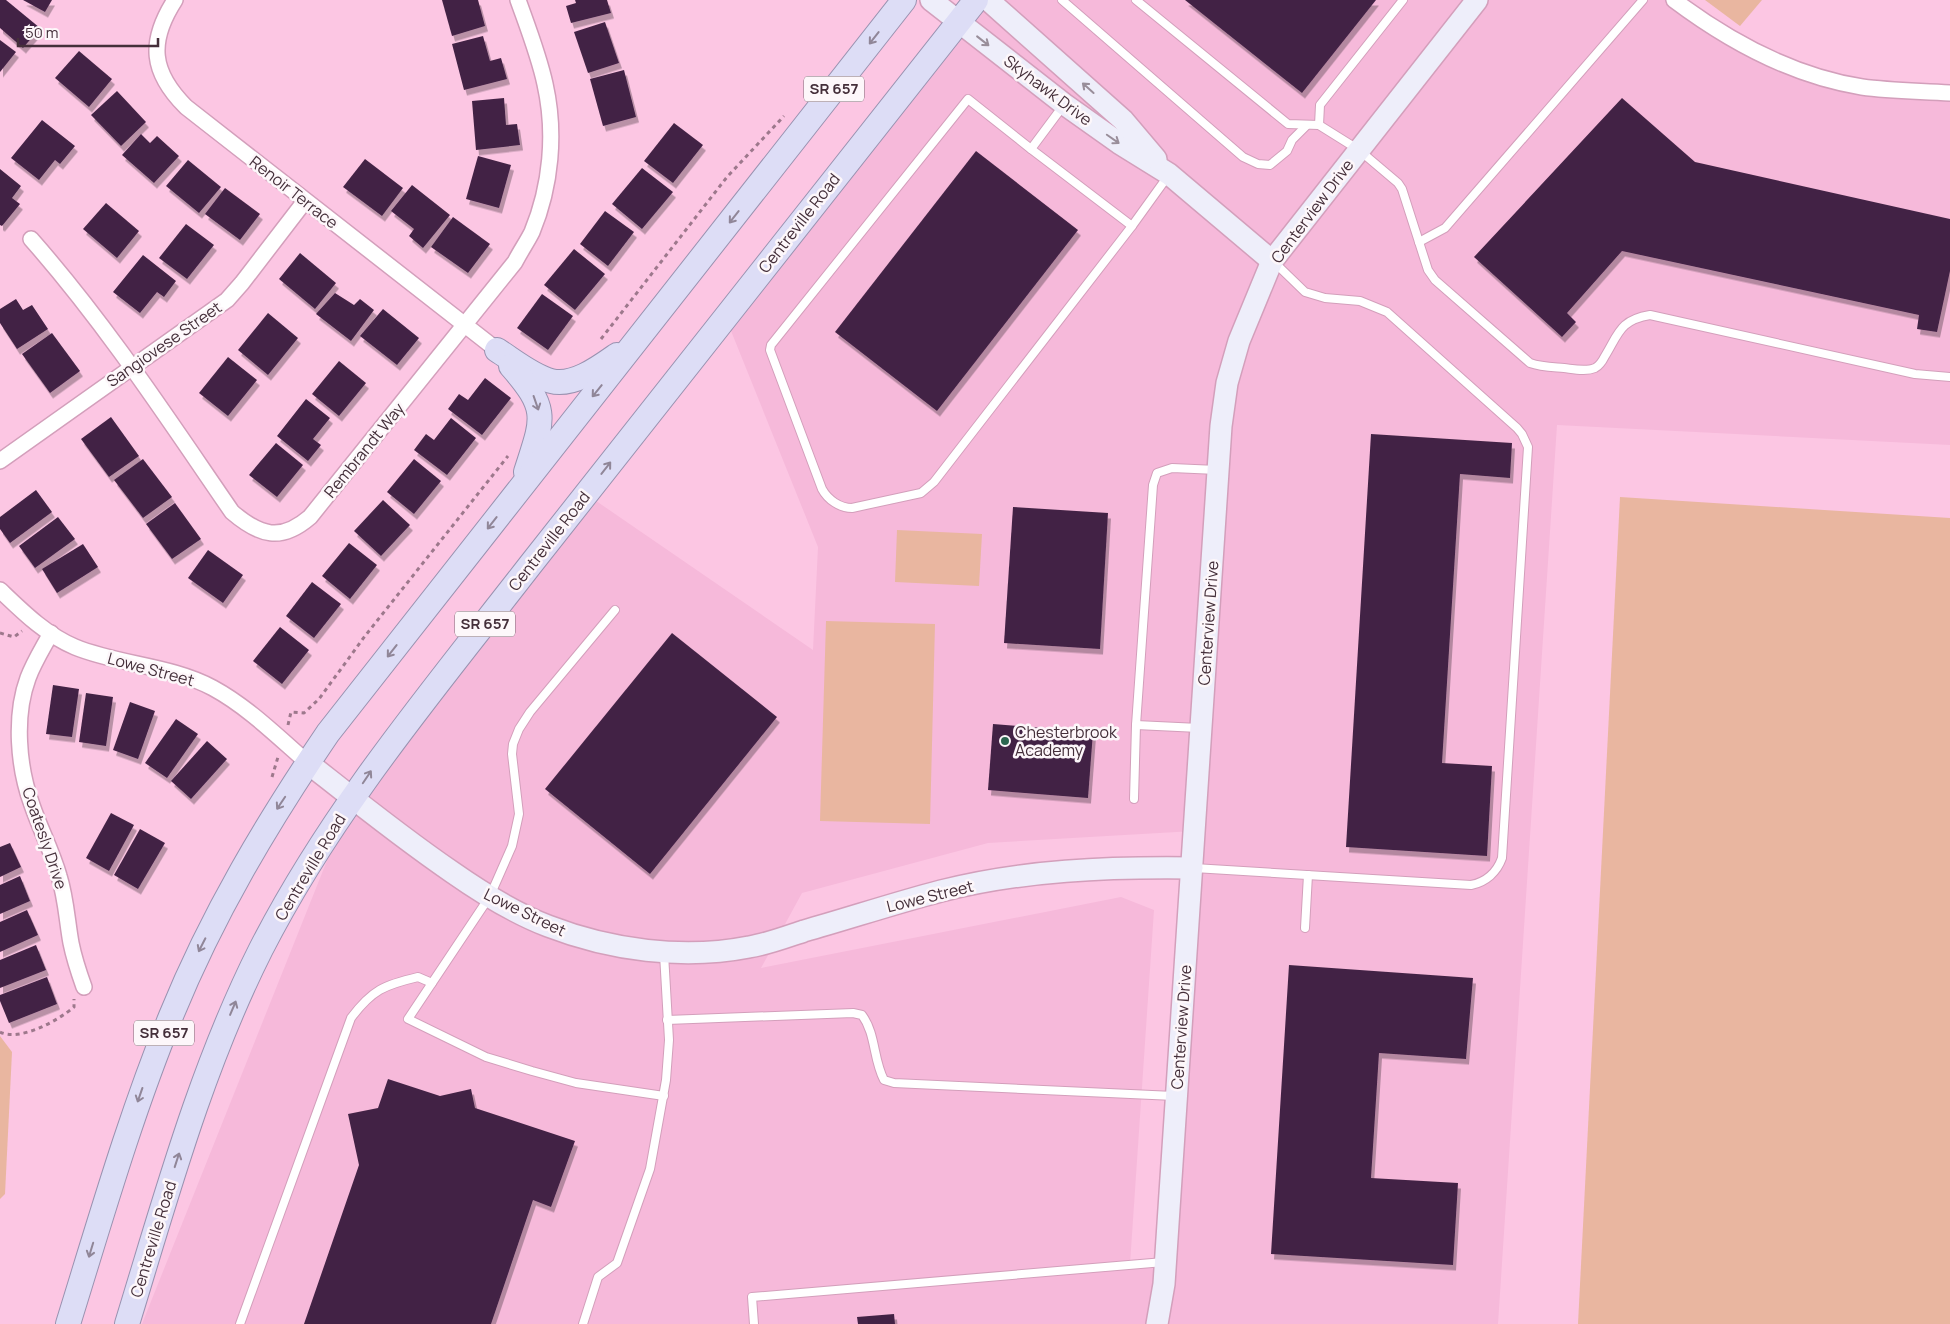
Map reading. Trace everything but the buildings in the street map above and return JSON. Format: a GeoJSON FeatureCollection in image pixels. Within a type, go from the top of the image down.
{"type":"FeatureCollection","features":[{"type":"Feature","properties":{"kind":"main road","name":"SR 657"},"geometry":{"type":"LineString","coordinates":[[68,1324],[124,1145],[171,1015],[199,952],[232,886],[276,810],[328,733],[904,0]]}},
{"type":"Feature","properties":{"kind":"main road","name":"Centreville Road"},"geometry":{"type":"LineString","coordinates":[[127,1324],[175,1166],[212,1059],[231,1014],[290,896],[352,798],[374,766],[551,538],[976,0]]}},
{"type":"Feature","properties":{"kind":"main road"},"geometry":{"type":"LineString","coordinates":[[497,350],[552,382],[567,381],[603,365],[638,339]]}},
{"type":"Feature","properties":{"kind":"main road"},"geometry":{"type":"LineString","coordinates":[[497,350],[527,384],[536,399],[540,414],[539,429],[522,485]]}},
{"type":"Feature","properties":{"kind":"street","name":"Renoir Terrace"},"geometry":{"type":"LineString","coordinates":[[174,0],[165,16],[157,45],[160,71],[167,86],[186,107],[497,350]]}},
{"type":"Feature","properties":{"kind":"street","name":"Rembrandt Way"},"geometry":{"type":"LineString","coordinates":[[32,239],[58,268],[131,367],[232,512],[246,524],[258,530],[270,533],[296,529],[310,517],[464,325],[514,262],[531,234],[542,206],[548,180],[551,128],[549,107],[539,62],[518,0]]}},
{"type":"Feature","properties":{"kind":"street","name":"Skyhawk Drive"},"geometry":{"type":"LineString","coordinates":[[931,0],[1064,104],[1119,143],[1169,174],[1272,261]]}},
{"type":"Feature","properties":{"kind":"street","name":"Skyhawk Drive"},"geometry":{"type":"LineString","coordinates":[[988,0],[1124,120],[1169,174]]}},
{"type":"Feature","properties":{"kind":"street","name":"Centerview Drive"},"geometry":{"type":"LineString","coordinates":[[1157,1324],[1166,1262],[1221,426],[1228,383],[1239,341],[1272,261],[1477,0]]}},
{"type":"Feature","properties":{"kind":"street"},"geometry":{"type":"LineString","coordinates":[[1674,0],[1702,21],[1740,45],[1779,63],[1820,77],[1861,86],[1950,93]]}},
{"type":"Feature","properties":{"kind":"street","name":"Sangiovese Street"},"geometry":{"type":"LineString","coordinates":[[0,461],[227,300],[304,201]]}},
{"type":"Feature","properties":{"kind":"street","name":"Lowe Street"},"geometry":{"type":"LineString","coordinates":[[0,590],[50,633],[74,647],[101,656],[184,675],[212,688],[238,704],[308,763],[430,857],[490,896],[546,925],[579,937],[664,952],[698,953],[750,947],[942,891],[1022,875],[1123,867],[1192,868]]}},
{"type":"Feature","properties":{"kind":"street","name":"Coatesly Drive"},"geometry":{"type":"LineString","coordinates":[[50,633],[28,678],[24,694],[20,724],[21,752],[25,781],[31,804],[52,854],[66,899],[71,942],[84,987]]}},
{"type":"Feature","properties":{"kind":"lane"},"geometry":{"type":"LineString","coordinates":[[1062,0],[1243,157],[1258,164],[1270,165],[1287,151],[1292,140],[1306,126]]}},
{"type":"Feature","properties":{"kind":"lane"},"geometry":{"type":"LineString","coordinates":[[1136,0],[1288,124],[1319,125],[1359,150],[1398,183],[1428,270],[1435,280],[1526,359],[1538,366],[1579,370],[1596,367],[1603,360],[1619,330],[1627,322],[1650,315],[1915,374],[1950,377]]}},
{"type":"Feature","properties":{"kind":"lane"},"geometry":{"type":"LineString","coordinates":[[1319,125],[1320,104],[1403,0]]}},
{"type":"Feature","properties":{"kind":"lane"},"geometry":{"type":"LineString","coordinates":[[1419,242],[1445,228],[1643,0]]}},
{"type":"Feature","properties":{"kind":"lane"},"geometry":{"type":"LineString","coordinates":[[1132,226],[968,99],[771,345],[770,350],[822,489],[833,502],[844,508],[852,508],[921,493],[927,488],[1132,226],[1169,174]]}},
{"type":"Feature","properties":{"kind":"lane"},"geometry":{"type":"LineString","coordinates":[[1031,149],[1064,104]]}},
{"type":"Feature","properties":{"kind":"lane"},"geometry":{"type":"LineString","coordinates":[[1192,868],[1471,885],[1485,880],[1500,864],[1503,848],[1529,454],[1526,441],[1517,428],[1387,312],[1360,301],[1325,298],[1305,292],[1272,261]]}},
{"type":"Feature","properties":{"kind":"lane"},"geometry":{"type":"LineString","coordinates":[[1134,799],[1136,725],[1153,485],[1157,473],[1172,468],[1218,470]]}},
{"type":"Feature","properties":{"kind":"lane"},"geometry":{"type":"LineString","coordinates":[[615,610],[518,729],[512,754],[519,814],[512,846],[490,896],[408,1019],[486,1057],[576,1083],[664,1096]]}},
{"type":"Feature","properties":{"kind":"lane"},"geometry":{"type":"LineString","coordinates":[[1136,725],[1201,728]]}},
{"type":"Feature","properties":{"kind":"lane"},"geometry":{"type":"LineString","coordinates":[[1305,928],[1308,875]]}},
{"type":"Feature","properties":{"kind":"lane"},"geometry":{"type":"LineString","coordinates":[[583,1324],[598,1278],[617,1264],[650,1169],[664,1096],[669,1040],[664,952]]}},
{"type":"Feature","properties":{"kind":"lane"},"geometry":{"type":"LineString","coordinates":[[240,1324],[350,1018],[363,1002],[379,989],[418,977],[432,983]]}},
{"type":"Feature","properties":{"kind":"lane"},"geometry":{"type":"LineString","coordinates":[[667,1020],[853,1013],[862,1015],[867,1022],[873,1039],[877,1067],[884,1080],[894,1083],[1176,1096]]}},
{"type":"Feature","properties":{"kind":"lane"},"geometry":{"type":"LineString","coordinates":[[754,1324],[752,1297],[1166,1262]]}},
{"type":"Feature","properties":{"kind":"path"},"geometry":{"type":"LineString","coordinates":[[596,345],[727,177],[789,111]]}},
{"type":"Feature","properties":{"kind":"path"},"geometry":{"type":"LineString","coordinates":[[291,712],[304,712],[319,699],[365,636],[512,452]]}},
{"type":"Feature","properties":{"kind":"path"},"geometry":{"type":"LineString","coordinates":[[0,1032],[16,1035],[42,1027],[74,1007],[74,997],[84,987]]}},
{"type":"Feature","properties":{"kind":"shaded area"},"geometry":{"type":"Polygon","coordinates":[[[973,0],[1681,0],[1820,77],[1950,91],[1950,445],[1557,425],[1498,1324],[142,1324],[352,798],[586,494],[813,650],[818,547],[725,316],[973,0]],[[1194,831],[988,843],[802,893],[761,968],[1121,897],[1154,910],[1130,1264],[1166,1262],[1194,831]]]}},
{"type":"Feature","properties":{"kind":"shaded area"},"geometry":{"type":"Polygon","coordinates":[[[1705,0],[1762,0],[1740,26],[1705,0]]]}},
{"type":"Feature","properties":{"kind":"shaded area"},"geometry":{"type":"Polygon","coordinates":[[[1620,497],[1950,518],[1950,1324],[1578,1324],[1620,497]]]}},
{"type":"Feature","properties":{"kind":"shaded area"},"geometry":{"type":"Polygon","coordinates":[[[897,530],[982,534],[979,586],[895,582],[897,530]]]}},
{"type":"Feature","properties":{"kind":"shaded area"},"geometry":{"type":"Polygon","coordinates":[[[826,621],[935,624],[930,824],[820,821],[826,621]]]}},
{"type":"Feature","properties":{"kind":"shaded area"},"geometry":{"type":"Polygon","coordinates":[[[0,1036],[12,1052],[5,1194],[0,1199],[0,1036]]]}},
{"type":"Feature","properties":{"kind":"place","name":"Chesterbrook Academy"},"geometry":{"type":"Point","coordinates":[1005,741]}}]}
